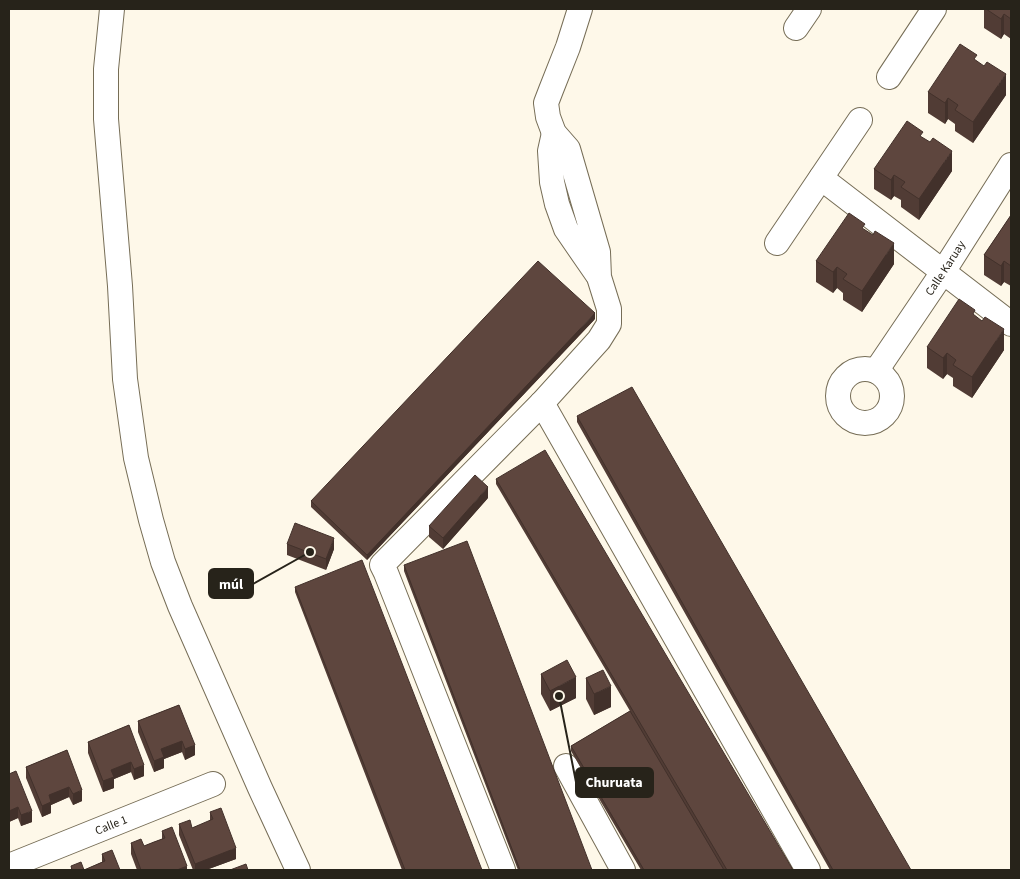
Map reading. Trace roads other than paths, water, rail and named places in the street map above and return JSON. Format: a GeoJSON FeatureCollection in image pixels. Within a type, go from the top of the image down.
{"type":"FeatureCollection","features":[{"type":"Feature","properties":{"kind":"street"},"geometry":{"type":"LineString","coordinates":[[112,9],[106,69],[106,119],[125,378],[136,458],[163,562],[180,606],[298,870]]}},
{"type":"Feature","properties":{"kind":"street"},"geometry":{"type":"LineString","coordinates":[[503,870],[382,565],[542,403],[599,340],[609,324],[610,309],[599,277],[566,229],[552,182],[550,151],[554,132],[548,117],[546,104],[568,47],[580,9]]}},
{"type":"Feature","properties":{"kind":"street"},"geometry":{"type":"LineString","coordinates":[[889,77],[934,9]]}},
{"type":"Feature","properties":{"kind":"street"},"geometry":{"type":"LineString","coordinates":[[777,243],[860,120]]}},
{"type":"Feature","properties":{"kind":"street","name":"Calle Karuay"},"geometry":{"type":"LineString","coordinates":[[876,371],[943,272],[1011,165]]}},
{"type":"Feature","properties":{"kind":"street"},"geometry":{"type":"LineString","coordinates":[[821,178],[1011,324]]}},
{"type":"Feature","properties":{"kind":"street"},"geometry":{"type":"LineString","coordinates":[[542,403],[808,870]]}},
{"type":"Feature","properties":{"kind":"street"},"geometry":{"type":"LineString","coordinates":[[566,766],[623,870]]}},
{"type":"Feature","properties":{"kind":"street","name":"Calle 1"},"geometry":{"type":"LineString","coordinates":[[9,866],[213,784]]}},
{"type":"Feature","properties":{"kind":"place","name":"múl"},"geometry":{"type":"Point","coordinates":[310,552]}},
{"type":"Feature","properties":{"kind":"place","name":"Churuata"},"geometry":{"type":"Point","coordinates":[559,696]}}]}
